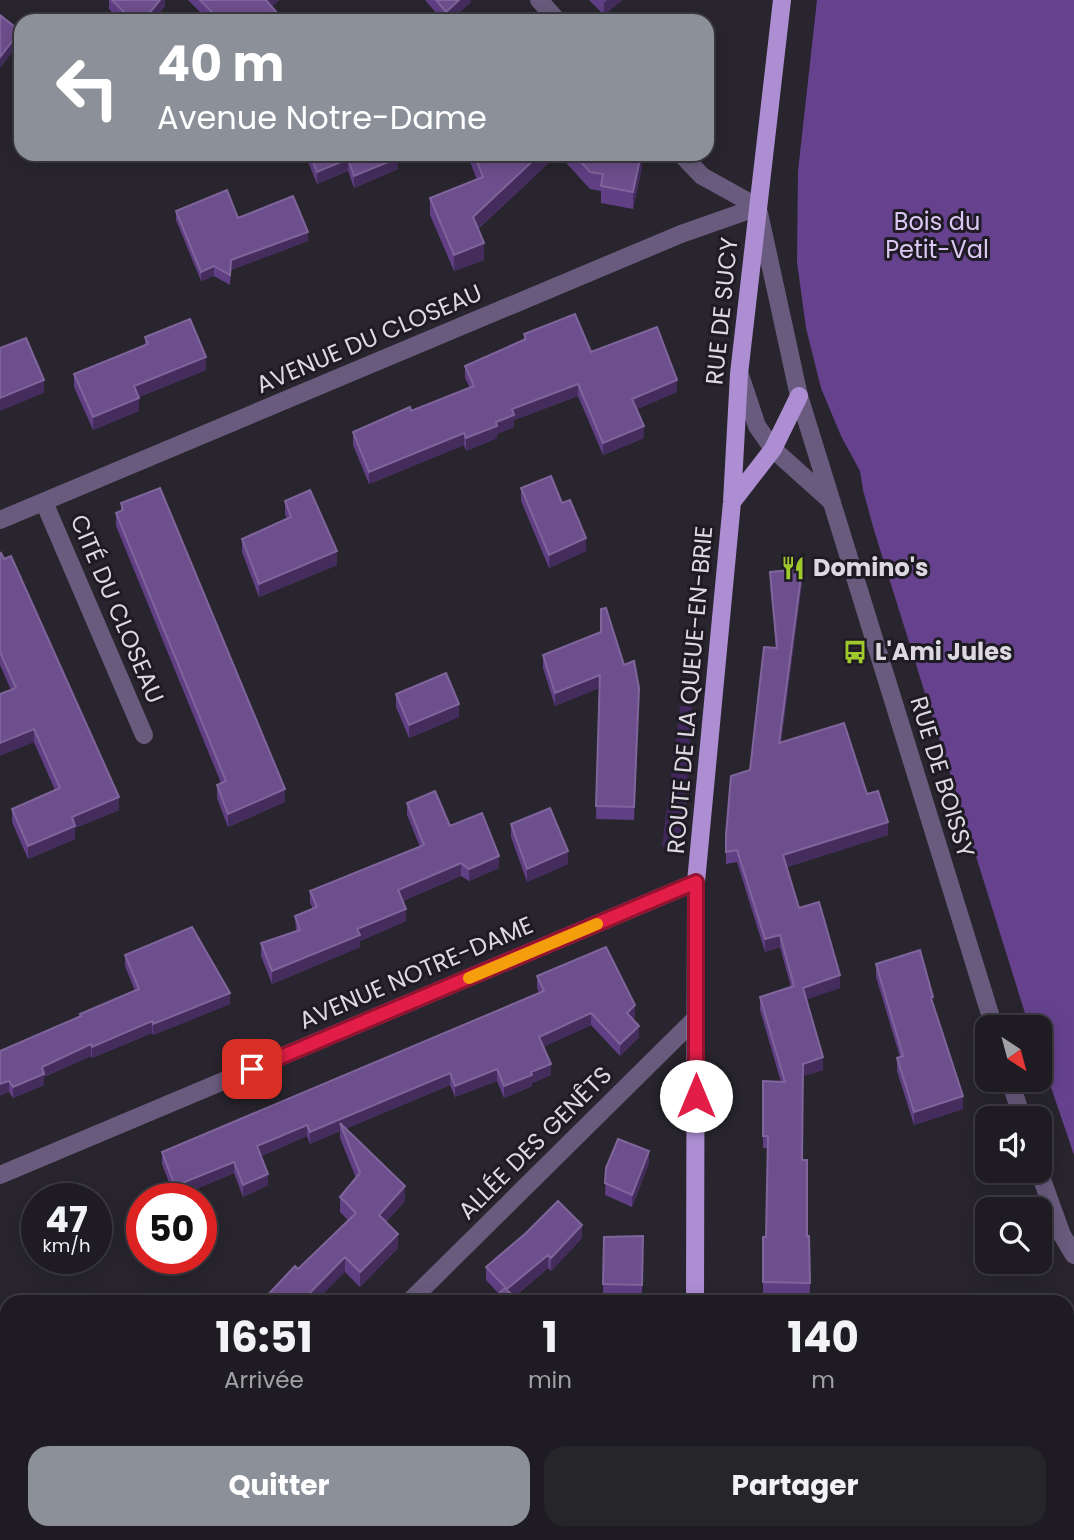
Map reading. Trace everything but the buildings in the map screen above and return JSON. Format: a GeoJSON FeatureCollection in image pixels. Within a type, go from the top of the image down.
{"type":"FeatureCollection","features":[{"type":"Feature","properties":{"kind":"main road","name":"RUE DE SUCY"},"geometry":{"type":"LineString","coordinates":[[732,502],[739,374],[782,0]]}},
{"type":"Feature","properties":{"kind":"main road"},"geometry":{"type":"LineString","coordinates":[[732,502],[773,449],[799,396]]}},
{"type":"Feature","properties":{"kind":"main road","name":"ROUTE DE LA QUEUE-EN-BRIE"},"geometry":{"type":"LineString","coordinates":[[695,1295],[696,882],[732,502]]}},
{"type":"Feature","properties":{"kind":"street"},"geometry":{"type":"LineString","coordinates":[[539,0],[552,14]]}},
{"type":"Feature","properties":{"kind":"street"},"geometry":{"type":"LineString","coordinates":[[688,161],[702,176],[758,206]]}},
{"type":"Feature","properties":{"kind":"street","name":"RUE DE BOISSY"},"geometry":{"type":"LineString","coordinates":[[758,206],[799,396],[990,1015]]}},
{"type":"Feature","properties":{"kind":"street","name":"AVENUE DU CLOSEAU"},"geometry":{"type":"LineString","coordinates":[[0,520],[681,234],[758,206]]}},
{"type":"Feature","properties":{"kind":"street"},"geometry":{"type":"LineString","coordinates":[[739,374],[757,426],[773,449],[832,502]]}},
{"type":"Feature","properties":{"kind":"street","name":"CITÉ DU CLOSEAU"},"geometry":{"type":"LineString","coordinates":[[44,502],[144,735]]}},
{"type":"Feature","properties":{"kind":"street","name":"AVENUE NOTRE-DAME"},"geometry":{"type":"LineString","coordinates":[[0,1175],[696,882]]}},
{"type":"Feature","properties":{"kind":"street","name":"ALLÉE DES GENÊTS"},"geometry":{"type":"LineString","coordinates":[[416,1295],[696,1018]]}},
{"type":"Feature","properties":{"kind":"street"},"geometry":{"type":"LineString","coordinates":[[1043,1183],[1062,1236],[1074,1255]]}},
{"type":"Feature","properties":{"kind":"shaded area"},"geometry":{"type":"Polygon","coordinates":[[[680,706],[692,706],[684,828],[680,846],[669,849],[662,846],[680,706]]]}},
{"type":"Feature","properties":{"kind":"green space","name":"Bois du Petit-Val"},"geometry":{"type":"Polygon","coordinates":[[[817,0],[1074,0],[1074,1155],[1052,1090],[1052,1015],[1026,1015],[874,530],[860,471],[841,436],[821,388],[806,328],[797,262],[798,171],[817,0]]]}},
{"type":"Feature","properties":{"kind":"slow traffic"},"geometry":{"type":"LineString","coordinates":[[469,978],[597,924]]}},
{"type":"Feature","properties":{"kind":"place","name":"Domino's"},"geometry":{"type":"Point","coordinates":[793,568]}},
{"type":"Feature","properties":{"kind":"place","name":"L'Ami Jules"},"geometry":{"type":"Point","coordinates":[855,652]}},
{"type":"Feature","properties":{"kind":"route"},"geometry":{"type":"LineString","coordinates":[[252,1069],[696,882],[696,1096]]}}]}
